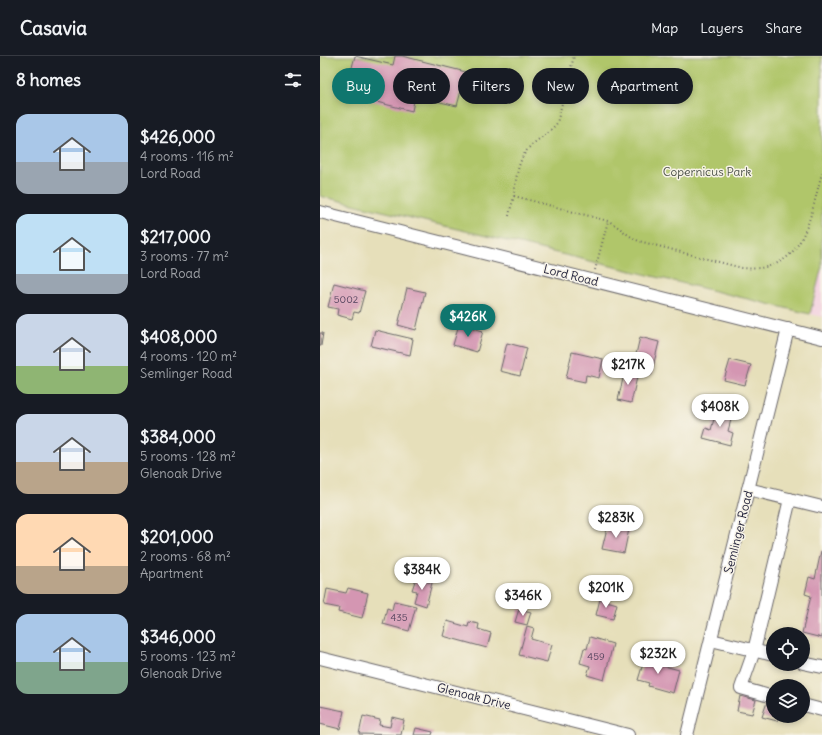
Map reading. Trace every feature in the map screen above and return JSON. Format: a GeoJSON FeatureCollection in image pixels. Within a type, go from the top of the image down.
{"type":"FeatureCollection","features":[{"type":"Feature","properties":{"kind":"street","name":"Lord Road"},"geometry":{"type":"LineString","coordinates":[[320,212],[822,338]]}},
{"type":"Feature","properties":{"kind":"street","name":"Semlinger Road"},"geometry":{"type":"LineString","coordinates":[[687,735],[788,329]]}},
{"type":"Feature","properties":{"kind":"street"},"geometry":{"type":"LineString","coordinates":[[748,489],[822,507]]}},
{"type":"Feature","properties":{"kind":"street"},"geometry":{"type":"LineString","coordinates":[[766,695],[741,688],[754,651],[790,499]]}},
{"type":"Feature","properties":{"kind":"street"},"geometry":{"type":"LineString","coordinates":[[710,640],[766,654]]}},
{"type":"Feature","properties":{"kind":"street","name":"Glenoak Drive"},"geometry":{"type":"LineString","coordinates":[[320,658],[628,735]]}},
{"type":"Feature","properties":{"kind":"street"},"geometry":{"type":"LineString","coordinates":[[810,664],[822,667]]}},
{"type":"Feature","properties":{"kind":"street"},"geometry":{"type":"LineString","coordinates":[[810,707],[822,710]]}},
{"type":"Feature","properties":{"kind":"path"},"geometry":{"type":"LineString","coordinates":[[509,216],[514,196],[516,176],[526,152],[539,138],[553,129],[557,123],[574,56]]}},
{"type":"Feature","properties":{"kind":"path"},"geometry":{"type":"LineString","coordinates":[[514,196],[608,221],[616,225],[630,237],[639,241],[742,268],[755,269],[769,267],[781,262],[792,254],[799,244],[805,234],[822,173]]}},
{"type":"Feature","properties":{"kind":"path"},"geometry":{"type":"LineString","coordinates":[[593,281],[608,221]]}},
{"type":"Feature","properties":{"kind":"shaded area"},"geometry":{"type":"Polygon","coordinates":[[[822,266],[822,317],[810,314],[822,266]]]}},
{"type":"Feature","properties":{"kind":"green space","name":"Copernicus Park"},"geometry":{"type":"Polygon","coordinates":[[[320,56],[822,56],[822,266],[810,314],[320,196],[320,56]]]}},
{"type":"Feature","properties":{"kind":"building"},"geometry":{"type":"Polygon","coordinates":[[[355,56],[393,65],[395,56],[402,56],[450,68],[393,68],[393,104],[413,104],[412,111],[384,104],[385,68],[352,68],[355,56]]]}},
{"type":"Feature","properties":{"kind":"building"},"geometry":{"type":"Polygon","coordinates":[[[450,68],[458,70],[457,106],[449,104],[450,104],[450,68]]]}},
{"type":"Feature","properties":{"kind":"building"},"geometry":{"type":"Polygon","coordinates":[[[334,283],[365,291],[359,313],[354,312],[352,319],[337,315],[338,309],[328,307],[334,283]]]}},
{"type":"Feature","properties":{"kind":"building"},"geometry":{"type":"Polygon","coordinates":[[[407,288],[425,292],[416,330],[398,325],[407,288]]]}},
{"type":"Feature","properties":{"kind":"building"},"geometry":{"type":"Polygon","coordinates":[[[459,324],[483,331],[477,352],[453,345],[459,324]]]}},
{"type":"Feature","properties":{"kind":"building"},"geometry":{"type":"Polygon","coordinates":[[[375,330],[413,339],[410,355],[371,346],[375,330]]]}},
{"type":"Feature","properties":{"kind":"building"},"geometry":{"type":"Polygon","coordinates":[[[320,333],[323,333],[321,346],[320,346],[320,333]]]}},
{"type":"Feature","properties":{"kind":"building"},"geometry":{"type":"Polygon","coordinates":[[[640,337],[659,342],[651,375],[639,372],[641,364],[634,363],[640,337]]]}},
{"type":"Feature","properties":{"kind":"building"},"geometry":{"type":"Polygon","coordinates":[[[507,343],[527,348],[520,376],[500,371],[507,343]]]}},
{"type":"Feature","properties":{"kind":"building"},"geometry":{"type":"Polygon","coordinates":[[[572,352],[603,359],[599,378],[586,375],[585,382],[566,378],[572,352]]]}},
{"type":"Feature","properties":{"kind":"building"},"geometry":{"type":"Polygon","coordinates":[[[730,360],[751,365],[745,385],[724,380],[730,360]]]}},
{"type":"Feature","properties":{"kind":"building"},"geometry":{"type":"Polygon","coordinates":[[[625,370],[638,373],[631,403],[618,400],[625,370]]]}},
{"type":"Feature","properties":{"kind":"building"},"geometry":{"type":"Polygon","coordinates":[[[717,408],[733,412],[728,431],[733,433],[730,445],[703,438],[706,428],[711,430],[717,408]]]}},
{"type":"Feature","properties":{"kind":"building"},"geometry":{"type":"Polygon","coordinates":[[[608,524],[629,529],[624,553],[602,549],[608,524]]]}},
{"type":"Feature","properties":{"kind":"building"},"geometry":{"type":"Polygon","coordinates":[[[822,551],[822,638],[810,635],[810,627],[803,627],[811,596],[805,594],[809,577],[815,579],[822,551]]]}},
{"type":"Feature","properties":{"kind":"building"},"geometry":{"type":"Polygon","coordinates":[[[416,578],[432,583],[426,606],[414,602],[417,591],[412,590],[416,578]]]}},
{"type":"Feature","properties":{"kind":"building"},"geometry":{"type":"Polygon","coordinates":[[[348,588],[368,593],[362,618],[338,612],[339,608],[324,605],[327,589],[346,593],[348,588]]]}},
{"type":"Feature","properties":{"kind":"building"},"geometry":{"type":"Polygon","coordinates":[[[600,599],[617,604],[613,619],[596,615],[600,599]]]}},
{"type":"Feature","properties":{"kind":"building"},"geometry":{"type":"Polygon","coordinates":[[[394,601],[416,606],[409,631],[383,624],[387,608],[392,610],[394,601]]]}},
{"type":"Feature","properties":{"kind":"building"},"geometry":{"type":"Polygon","coordinates":[[[519,609],[531,612],[527,625],[515,622],[519,609]]]}},
{"type":"Feature","properties":{"kind":"building"},"geometry":{"type":"Polygon","coordinates":[[[447,621],[468,627],[469,622],[479,624],[478,629],[491,633],[487,648],[443,636],[447,621]]]}},
{"type":"Feature","properties":{"kind":"building"},"geometry":{"type":"Polygon","coordinates":[[[527,626],[534,628],[531,639],[552,645],[547,662],[519,655],[527,626]]]}},
{"type":"Feature","properties":{"kind":"building"},"geometry":{"type":"Polygon","coordinates":[[[590,637],[613,644],[604,680],[587,675],[590,666],[580,663],[584,648],[587,649],[590,637]]]}},
{"type":"Feature","properties":{"kind":"building"},"geometry":{"type":"Polygon","coordinates":[[[646,654],[655,657],[653,663],[679,670],[673,693],[648,686],[649,683],[638,680],[646,654]]]}},
{"type":"Feature","properties":{"kind":"building"},"geometry":{"type":"Polygon","coordinates":[[[740,696],[756,700],[752,714],[737,711],[740,696]]]}},
{"type":"Feature","properties":{"kind":"building"},"geometry":{"type":"Polygon","coordinates":[[[766,705],[766,718],[762,717],[766,705]]]}},
{"type":"Feature","properties":{"kind":"building"},"geometry":{"type":"Polygon","coordinates":[[[320,706],[344,711],[340,729],[320,724],[320,706]]]}},
{"type":"Feature","properties":{"kind":"building"},"geometry":{"type":"Polygon","coordinates":[[[363,716],[380,720],[379,725],[390,727],[392,717],[404,720],[401,735],[359,734],[363,716]]]}},
{"type":"Feature","properties":{"kind":"building"},"geometry":{"type":"Polygon","coordinates":[[[416,728],[433,732],[432,735],[414,735],[416,728]]]}}]}
